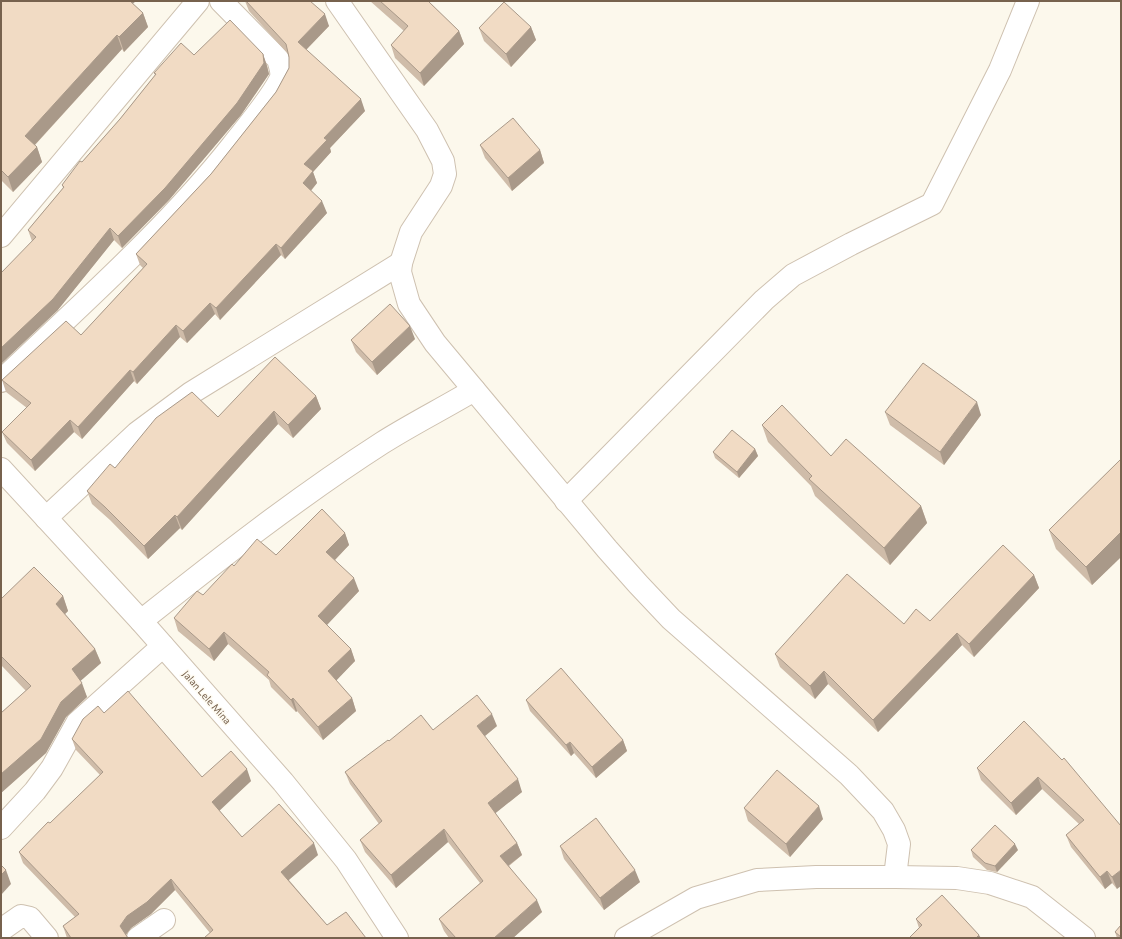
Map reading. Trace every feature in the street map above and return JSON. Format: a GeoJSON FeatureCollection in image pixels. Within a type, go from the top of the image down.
{"type":"FeatureCollection","features":[{"type":"Feature","properties":{"kind":"street"},"geometry":{"type":"LineString","coordinates":[[1,236],[198,1]]}},
{"type":"Feature","properties":{"kind":"street"},"geometry":{"type":"LineString","coordinates":[[1,381],[149,240],[188,199],[254,118],[280,79],[281,70],[278,59],[221,1]]}},
{"type":"Feature","properties":{"kind":"street"},"geometry":{"type":"LineString","coordinates":[[337,1],[426,130],[443,161],[445,174],[441,186],[411,232],[401,263],[400,272],[409,304],[435,343],[566,501],[606,549],[671,619],[849,775],[883,811],[894,830],[899,844],[895,877]]}},
{"type":"Feature","properties":{"kind":"street"},"geometry":{"type":"LineString","coordinates":[[566,501],[753,311],[794,275],[851,244],[932,204],[1000,70],[1028,1]]}},
{"type":"Feature","properties":{"kind":"street"},"geometry":{"type":"LineString","coordinates":[[46,518],[137,433],[191,393],[401,263]]}},
{"type":"Feature","properties":{"kind":"street"},"geometry":{"type":"LineString","coordinates":[[141,621],[227,552],[317,487],[383,443],[474,390]]}},
{"type":"Feature","properties":{"kind":"street","name":"Jalan Lele Mina"},"geometry":{"type":"LineString","coordinates":[[1,469],[141,621],[283,782],[346,860],[397,938]]}},
{"type":"Feature","properties":{"kind":"street"},"geometry":{"type":"LineString","coordinates":[[1,828],[35,791],[52,768],[77,723],[163,646]]}},
{"type":"Feature","properties":{"kind":"street"},"geometry":{"type":"LineString","coordinates":[[626,938],[696,898],[757,880],[816,877],[957,878],[990,883],[1032,897],[1084,938]]}},
{"type":"Feature","properties":{"kind":"street"},"geometry":{"type":"LineString","coordinates":[[1,930],[21,916],[30,918],[47,938]]}},
{"type":"Feature","properties":{"kind":"street"},"geometry":{"type":"LineString","coordinates":[[138,938],[164,920]]}},
{"type":"Feature","properties":{"kind":"building"},"geometry":{"type":"Polygon","coordinates":[[[1,1],[130,1],[143,13],[119,37],[117,35],[25,136],[37,147],[8,177],[1,170],[1,1]]]}},
{"type":"Feature","properties":{"kind":"building"},"geometry":{"type":"Polygon","coordinates":[[[246,1],[310,1],[325,14],[298,42],[361,99],[324,138],[327,140],[304,164],[313,171],[303,183],[322,201],[281,248],[276,244],[216,308],[210,303],[183,331],[176,325],[133,372],[130,370],[78,427],[70,420],[31,460],[2,432],[31,403],[2,380],[66,321],[81,335],[147,264],[136,254],[211,174],[276,92],[289,68],[289,57],[286,44],[246,1]]]}},
{"type":"Feature","properties":{"kind":"building"},"geometry":{"type":"Polygon","coordinates":[[[380,1],[428,1],[459,31],[420,73],[391,45],[408,26],[380,1]]]}},
{"type":"Feature","properties":{"kind":"building"},"geometry":{"type":"Polygon","coordinates":[[[504,2],[531,27],[506,54],[479,28],[504,2]]]}},
{"type":"Feature","properties":{"kind":"building"},"geometry":{"type":"Polygon","coordinates":[[[230,20],[263,54],[264,63],[237,103],[165,188],[118,236],[110,228],[53,299],[1,348],[1,273],[36,237],[28,230],[64,187],[62,185],[80,161],[82,162],[120,119],[156,74],[154,73],[181,43],[194,55],[230,20]]]}},
{"type":"Feature","properties":{"kind":"building"},"geometry":{"type":"Polygon","coordinates":[[[513,118],[540,150],[508,178],[480,145],[513,118]]]}},
{"type":"Feature","properties":{"kind":"building"},"geometry":{"type":"Polygon","coordinates":[[[390,304],[410,326],[372,362],[351,340],[390,304]]]}},
{"type":"Feature","properties":{"kind":"building"},"geometry":{"type":"Polygon","coordinates":[[[275,357],[316,396],[288,425],[274,411],[177,517],[175,515],[144,546],[87,491],[110,464],[115,468],[156,418],[192,392],[218,417],[275,357]]]}},
{"type":"Feature","properties":{"kind":"building"},"geometry":{"type":"Polygon","coordinates":[[[923,363],[977,402],[940,452],[885,412],[923,363]]]}},
{"type":"Feature","properties":{"kind":"building"},"geometry":{"type":"Polygon","coordinates":[[[782,405],[831,456],[846,439],[921,506],[884,548],[809,479],[812,476],[762,425],[782,405]]]}},
{"type":"Feature","properties":{"kind":"building"},"geometry":{"type":"Polygon","coordinates":[[[732,430],[755,449],[737,472],[713,452],[732,430]]]}},
{"type":"Feature","properties":{"kind":"building"},"geometry":{"type":"Polygon","coordinates":[[[1121,459],[1121,532],[1086,567],[1049,530],[1121,459]]]}},
{"type":"Feature","properties":{"kind":"building"},"geometry":{"type":"Polygon","coordinates":[[[322,509],[345,533],[326,552],[354,578],[318,616],[351,649],[328,671],[352,698],[318,727],[293,698],[291,700],[267,675],[269,672],[224,632],[209,649],[174,618],[197,591],[203,595],[232,564],[234,566],[257,539],[276,555],[322,509]]]}},
{"type":"Feature","properties":{"kind":"building"},"geometry":{"type":"Polygon","coordinates":[[[1003,545],[1034,575],[969,644],[957,633],[873,720],[824,671],[810,686],[775,654],[847,574],[904,624],[916,609],[930,621],[1003,545]]]}},
{"type":"Feature","properties":{"kind":"building"},"geometry":{"type":"Polygon","coordinates":[[[34,567],[63,596],[56,604],[95,649],[72,669],[82,683],[61,702],[41,739],[1,774],[1,713],[31,686],[1,656],[1,599],[34,567]]]}},
{"type":"Feature","properties":{"kind":"building"},"geometry":{"type":"Polygon","coordinates":[[[561,668],[623,740],[592,767],[570,742],[566,745],[526,700],[561,668]]]}},
{"type":"Feature","properties":{"kind":"building"},"geometry":{"type":"Polygon","coordinates":[[[128,691],[202,777],[231,751],[247,769],[212,802],[242,837],[279,804],[314,843],[281,872],[327,925],[346,912],[366,938],[204,938],[213,930],[171,879],[147,902],[127,916],[120,926],[128,938],[71,938],[63,926],[79,914],[19,852],[48,822],[50,823],[103,772],[72,739],[83,719],[98,706],[104,713],[128,691]]]}},
{"type":"Feature","properties":{"kind":"building"},"geometry":{"type":"Polygon","coordinates":[[[477,695],[492,714],[477,726],[518,779],[488,803],[517,843],[500,856],[537,900],[494,938],[456,938],[439,919],[483,881],[444,829],[391,875],[360,840],[382,821],[345,772],[388,740],[389,741],[421,715],[433,730],[477,695]]]}},
{"type":"Feature","properties":{"kind":"building"},"geometry":{"type":"Polygon","coordinates":[[[1024,721],[1062,760],[1064,758],[1121,826],[1121,870],[1112,877],[1107,871],[1100,877],[1066,835],[1084,820],[1038,777],[1011,803],[977,768],[1024,721]]]}},
{"type":"Feature","properties":{"kind":"building"},"geometry":{"type":"Polygon","coordinates":[[[777,770],[819,806],[786,844],[744,808],[777,770]]]}},
{"type":"Feature","properties":{"kind":"building"},"geometry":{"type":"Polygon","coordinates":[[[596,818],[635,870],[600,898],[560,846],[596,818]]]}},
{"type":"Feature","properties":{"kind":"building"},"geometry":{"type":"Polygon","coordinates":[[[995,825],[1015,844],[995,866],[985,863],[971,850],[995,825]]]}},
{"type":"Feature","properties":{"kind":"building"},"geometry":{"type":"Polygon","coordinates":[[[1,865],[6,870],[1,875],[1,865]]]}},
{"type":"Feature","properties":{"kind":"building"},"geometry":{"type":"Polygon","coordinates":[[[942,895],[979,935],[976,938],[909,938],[922,925],[916,919],[942,895]]]}},
{"type":"Feature","properties":{"kind":"building"},"geometry":{"type":"Polygon","coordinates":[[[1121,925],[1121,937],[1115,932],[1121,925]]]}}]}
